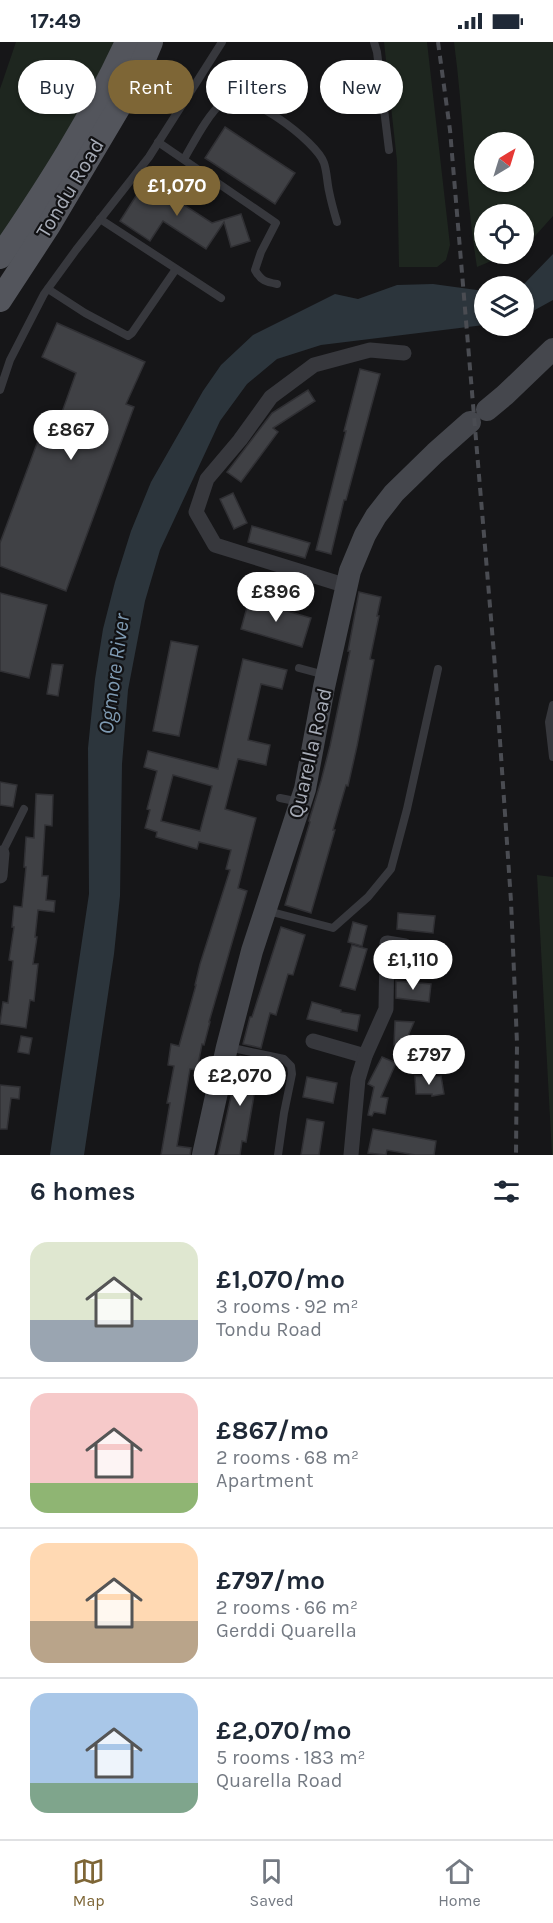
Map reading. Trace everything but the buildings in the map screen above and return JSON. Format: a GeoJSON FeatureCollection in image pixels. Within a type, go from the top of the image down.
{"type":"FeatureCollection","features":[{"type":"Feature","properties":{"kind":"main road","name":"Tondu Road"},"geometry":{"type":"LineString","coordinates":[[0,257],[52,180],[89,119],[127,42]]}},
{"type":"Feature","properties":{"kind":"main road","name":"Tondu Road"},"geometry":{"type":"LineString","coordinates":[[0,300],[49,225],[135,80],[151,42]]}},
{"type":"Feature","properties":{"kind":"street","name":"Quarella Road"},"geometry":{"type":"LineString","coordinates":[[203,1155],[227,1047],[252,951],[266,910],[291,800],[305,789],[350,571],[365,535],[376,516],[411,475],[505,395],[553,349]]}},
{"type":"Feature","properties":{"kind":"street"},"geometry":{"type":"LineString","coordinates":[[347,586],[216,545],[196,512],[207,479],[240,440],[271,397],[314,365],[370,350],[404,353]]}},
{"type":"Feature","properties":{"kind":"street"},"geometry":{"type":"LineString","coordinates":[[0,876],[2,854]]}},
{"type":"Feature","properties":{"kind":"street"},"geometry":{"type":"LineString","coordinates":[[351,1155],[358,1079],[365,1056],[386,1009],[387,943],[405,946]]}},
{"type":"Feature","properties":{"kind":"street"},"geometry":{"type":"LineString","coordinates":[[313,1041],[365,1056]]}},
{"type":"Feature","properties":{"kind":"lane"},"geometry":{"type":"LineString","coordinates":[[0,390],[10,360],[48,289],[149,157],[222,42]]}},
{"type":"Feature","properties":{"kind":"lane"},"geometry":{"type":"LineString","coordinates":[[374,42],[389,150]]}},
{"type":"Feature","properties":{"kind":"lane"},"geometry":{"type":"LineString","coordinates":[[184,159],[224,100],[232,98],[253,105],[291,126],[311,144],[324,162],[329,194],[337,222]]}},
{"type":"Feature","properties":{"kind":"lane"},"geometry":{"type":"LineString","coordinates":[[158,142],[276,223],[261,252],[255,270],[264,282],[277,284]]}},
{"type":"Feature","properties":{"kind":"lane"},"geometry":{"type":"LineString","coordinates":[[100,219],[221,298]]}},
{"type":"Feature","properties":{"kind":"lane"},"geometry":{"type":"LineString","coordinates":[[48,289],[85,313],[128,336],[176,269]]}},
{"type":"Feature","properties":{"kind":"lane"},"geometry":{"type":"LineString","coordinates":[[299,668],[327,675]]}},
{"type":"Feature","properties":{"kind":"lane"},"geometry":{"type":"LineString","coordinates":[[266,910],[333,928],[368,897],[391,869],[407,809],[438,669]]}},
{"type":"Feature","properties":{"kind":"lane"},"geometry":{"type":"LineString","coordinates":[[553,705],[549,722],[553,757]]}},
{"type":"Feature","properties":{"kind":"lane"},"geometry":{"type":"LineString","coordinates":[[2,854],[24,809]]}},
{"type":"Feature","properties":{"kind":"lane"},"geometry":{"type":"LineString","coordinates":[[227,1047],[284,1059],[291,1066],[292,1074],[278,1155]]}},
{"type":"Feature","properties":{"kind":"shaded area"},"geometry":{"type":"Polygon","coordinates":[[[16,42],[114,42],[96,84],[96,60],[18,60],[18,114],[78,114],[0,243],[0,89],[16,42]]]}},
{"type":"Feature","properties":{"kind":"shaded area"},"geometry":{"type":"Polygon","coordinates":[[[384,42],[427,42],[450,245],[446,260],[437,267],[399,267],[397,161],[392,114],[403,114],[403,60],[386,60],[384,42]]]}},
{"type":"Feature","properties":{"kind":"shaded area"},"geometry":{"type":"Polygon","coordinates":[[[454,42],[553,42],[553,216],[534,237],[534,204],[474,204],[474,243],[454,42]]]}},
{"type":"Feature","properties":{"kind":"shaded area"},"geometry":{"type":"Polygon","coordinates":[[[537,875],[553,877],[553,1155],[552,1155],[537,875]]]}},
{"type":"Feature","properties":{"kind":"water"},"geometry":{"type":"Polygon","coordinates":[[[553,254],[553,300],[534,310],[534,276],[532,276],[553,254]]]}},
{"type":"Feature","properties":{"kind":"water","name":"Ogmore River"},"geometry":{"type":"Polygon","coordinates":[[[433,284],[474,290],[474,326],[321,345],[277,359],[247,384],[220,421],[160,550],[145,601],[128,690],[122,764],[120,896],[114,954],[84,1155],[50,1155],[89,894],[88,748],[95,679],[103,629],[131,531],[151,482],[203,391],[221,365],[253,335],[335,294],[358,299],[397,285],[433,284]]]}},
{"type":"Feature","properties":{"kind":"railway"},"geometry":{"type":"LineString","coordinates":[[438,42],[450,130],[494,654],[511,901],[517,1043],[516,1155]]}}]}
